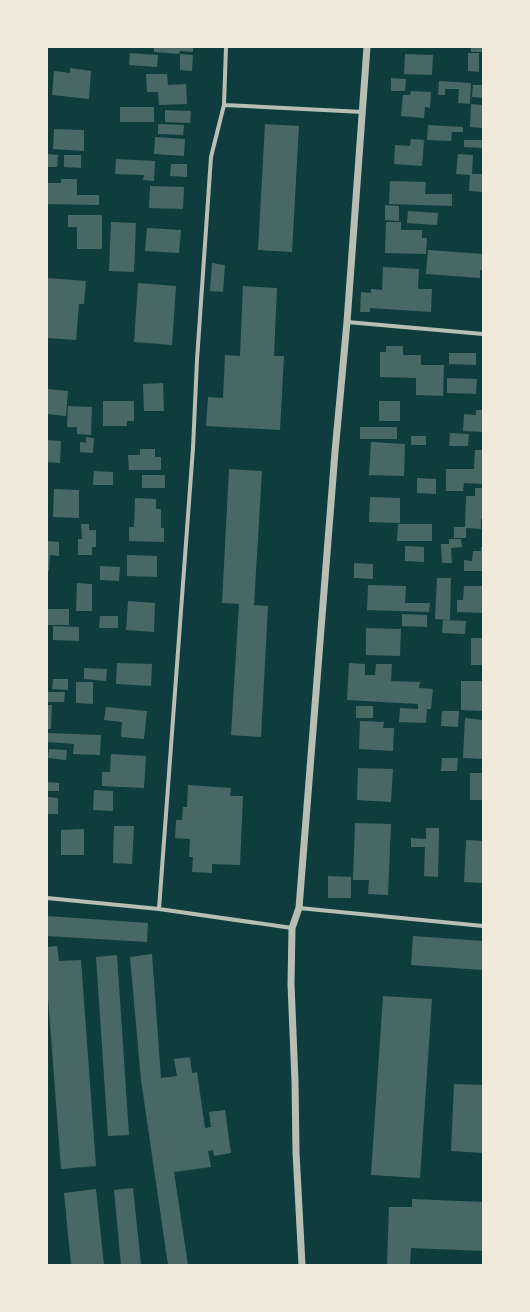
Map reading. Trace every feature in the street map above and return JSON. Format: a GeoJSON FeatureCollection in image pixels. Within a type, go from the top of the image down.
{"type":"FeatureCollection","features":[{"type":"Feature","properties":{"kind":"street"},"geometry":{"type":"LineString","coordinates":[[159,909],[193,448],[197,360],[211,157],[224,105],[226,47]]}},
{"type":"Feature","properties":{"kind":"street"},"geometry":{"type":"LineString","coordinates":[[302,1265],[296,1152],[291,984],[292,928],[300,908],[335,452],[364,112],[367,47]]}},
{"type":"Feature","properties":{"kind":"street"},"geometry":{"type":"LineString","coordinates":[[224,105],[364,112]]}},
{"type":"Feature","properties":{"kind":"street"},"geometry":{"type":"LineString","coordinates":[[347,322],[483,334]]}},
{"type":"Feature","properties":{"kind":"street"},"geometry":{"type":"LineString","coordinates":[[47,898],[159,909],[292,928]]}},
{"type":"Feature","properties":{"kind":"street"},"geometry":{"type":"LineString","coordinates":[[300,908],[483,926]]}},
{"type":"Feature","properties":{"kind":"building"},"geometry":{"type":"Polygon","coordinates":[[[154,47],[193,47],[193,52],[180,51],[179,54],[154,52],[154,47]]]}},
{"type":"Feature","properties":{"kind":"building"},"geometry":{"type":"Polygon","coordinates":[[[471,47],[483,47],[483,52],[471,52],[471,47]]]}},
{"type":"Feature","properties":{"kind":"building"},"geometry":{"type":"Polygon","coordinates":[[[130,53],[158,55],[157,67],[129,65],[130,53]]]}},
{"type":"Feature","properties":{"kind":"building"},"geometry":{"type":"Polygon","coordinates":[[[468,53],[479,53],[479,72],[468,71],[468,53]]]}},
{"type":"Feature","properties":{"kind":"building"},"geometry":{"type":"Polygon","coordinates":[[[180,54],[193,55],[192,71],[180,70],[180,54]]]}},
{"type":"Feature","properties":{"kind":"building"},"geometry":{"type":"Polygon","coordinates":[[[405,54],[433,55],[432,75],[404,74],[405,54]]]}},
{"type":"Feature","properties":{"kind":"building"},"geometry":{"type":"Polygon","coordinates":[[[70,68],[91,71],[89,99],[52,95],[54,71],[70,73],[70,68]]]}},
{"type":"Feature","properties":{"kind":"building"},"geometry":{"type":"Polygon","coordinates":[[[146,74],[167,74],[168,85],[186,84],[187,104],[159,105],[158,92],[147,92],[146,74]]]}},
{"type":"Feature","properties":{"kind":"building"},"geometry":{"type":"Polygon","coordinates":[[[391,78],[406,79],[405,91],[391,91],[391,78]]]}},
{"type":"Feature","properties":{"kind":"building"},"geometry":{"type":"Polygon","coordinates":[[[439,81],[471,83],[470,104],[458,103],[459,89],[445,89],[445,95],[438,95],[439,81]]]}},
{"type":"Feature","properties":{"kind":"building"},"geometry":{"type":"Polygon","coordinates":[[[473,85],[483,85],[483,98],[472,97],[473,85]]]}},
{"type":"Feature","properties":{"kind":"building"},"geometry":{"type":"Polygon","coordinates":[[[411,91],[431,92],[430,108],[425,107],[424,118],[401,116],[403,95],[410,95],[411,91]]]}},
{"type":"Feature","properties":{"kind":"building"},"geometry":{"type":"Polygon","coordinates":[[[471,104],[483,105],[483,128],[470,127],[471,104]]]}},
{"type":"Feature","properties":{"kind":"building"},"geometry":{"type":"Polygon","coordinates":[[[120,107],[154,107],[154,122],[120,122],[120,107]]]}},
{"type":"Feature","properties":{"kind":"building"},"geometry":{"type":"Polygon","coordinates":[[[165,110],[191,111],[190,123],[165,122],[165,110]]]}},
{"type":"Feature","properties":{"kind":"building"},"geometry":{"type":"Polygon","coordinates":[[[158,124],[184,125],[183,135],[158,134],[158,124]]]}},
{"type":"Feature","properties":{"kind":"building"},"geometry":{"type":"Polygon","coordinates":[[[265,124],[299,126],[292,252],[258,250],[265,124]]]}},
{"type":"Feature","properties":{"kind":"building"},"geometry":{"type":"Polygon","coordinates":[[[428,125],[463,127],[463,132],[452,132],[451,141],[427,140],[428,125]]]}},
{"type":"Feature","properties":{"kind":"building"},"geometry":{"type":"Polygon","coordinates":[[[54,129],[84,130],[84,151],[53,149],[54,129]]]}},
{"type":"Feature","properties":{"kind":"building"},"geometry":{"type":"Polygon","coordinates":[[[155,137],[185,139],[184,156],[154,154],[155,137]]]}},
{"type":"Feature","properties":{"kind":"building"},"geometry":{"type":"Polygon","coordinates":[[[411,139],[424,140],[422,166],[394,164],[395,145],[410,146],[411,139]]]}},
{"type":"Feature","properties":{"kind":"building"},"geometry":{"type":"Polygon","coordinates":[[[464,140],[483,140],[483,148],[464,147],[464,140]]]}},
{"type":"Feature","properties":{"kind":"building"},"geometry":{"type":"Polygon","coordinates":[[[47,154],[58,155],[57,167],[47,167],[47,154]]]}},
{"type":"Feature","properties":{"kind":"building"},"geometry":{"type":"Polygon","coordinates":[[[458,154],[473,155],[472,174],[483,174],[483,192],[469,191],[470,175],[456,174],[458,154]]]}},
{"type":"Feature","properties":{"kind":"building"},"geometry":{"type":"Polygon","coordinates":[[[64,155],[81,155],[81,168],[64,167],[64,155]]]}},
{"type":"Feature","properties":{"kind":"building"},"geometry":{"type":"Polygon","coordinates":[[[116,159],[155,161],[154,181],[143,180],[144,175],[115,174],[116,159]]]}},
{"type":"Feature","properties":{"kind":"building"},"geometry":{"type":"Polygon","coordinates":[[[171,164],[187,164],[187,177],[170,176],[171,164]]]}},
{"type":"Feature","properties":{"kind":"building"},"geometry":{"type":"Polygon","coordinates":[[[61,179],[77,179],[77,195],[99,195],[99,205],[47,204],[48,183],[61,183],[61,179]]]}},
{"type":"Feature","properties":{"kind":"building"},"geometry":{"type":"Polygon","coordinates":[[[390,181],[426,182],[425,194],[452,194],[452,206],[389,204],[390,181]]]}},
{"type":"Feature","properties":{"kind":"building"},"geometry":{"type":"Polygon","coordinates":[[[150,186],[184,187],[183,209],[149,208],[150,186]]]}},
{"type":"Feature","properties":{"kind":"building"},"geometry":{"type":"Polygon","coordinates":[[[385,205],[399,206],[399,221],[385,220],[385,205]]]}},
{"type":"Feature","properties":{"kind":"building"},"geometry":{"type":"Polygon","coordinates":[[[408,211],[438,213],[437,225],[407,223],[408,211]]]}},
{"type":"Feature","properties":{"kind":"building"},"geometry":{"type":"Polygon","coordinates":[[[68,215],[102,215],[102,249],[77,249],[77,227],[68,227],[68,215]]]}},
{"type":"Feature","properties":{"kind":"building"},"geometry":{"type":"Polygon","coordinates":[[[111,222],[136,223],[134,272],[109,271],[111,222]]]}},
{"type":"Feature","properties":{"kind":"building"},"geometry":{"type":"Polygon","coordinates":[[[386,222],[401,222],[401,230],[422,230],[422,238],[427,238],[426,254],[385,253],[386,222]]]}},
{"type":"Feature","properties":{"kind":"building"},"geometry":{"type":"Polygon","coordinates":[[[147,228],[181,230],[179,253],[145,251],[147,228]]]}},
{"type":"Feature","properties":{"kind":"building"},"geometry":{"type":"Polygon","coordinates":[[[428,250],[483,254],[483,270],[480,270],[480,278],[426,274],[428,250]]]}},
{"type":"Feature","properties":{"kind":"building"},"geometry":{"type":"Polygon","coordinates":[[[212,263],[225,265],[223,292],[210,291],[212,263]]]}},
{"type":"Feature","properties":{"kind":"building"},"geometry":{"type":"Polygon","coordinates":[[[383,267],[419,269],[418,289],[432,289],[431,312],[370,308],[370,312],[360,312],[361,292],[371,293],[371,289],[382,290],[383,267]]]}},
{"type":"Feature","properties":{"kind":"building"},"geometry":{"type":"Polygon","coordinates":[[[47,278],[86,281],[84,304],[79,304],[76,340],[47,338],[47,278]]]}},
{"type":"Feature","properties":{"kind":"building"},"geometry":{"type":"Polygon","coordinates":[[[138,283],[176,286],[172,345],[134,342],[138,283]]]}},
{"type":"Feature","properties":{"kind":"building"},"geometry":{"type":"Polygon","coordinates":[[[243,286],[277,288],[274,356],[284,356],[280,430],[206,426],[208,397],[223,398],[225,355],[240,356],[243,286]]]}},
{"type":"Feature","properties":{"kind":"building"},"geometry":{"type":"Polygon","coordinates":[[[386,346],[403,346],[403,355],[421,355],[421,365],[444,365],[443,396],[416,395],[416,378],[380,377],[380,352],[386,352],[386,346]]]}},
{"type":"Feature","properties":{"kind":"building"},"geometry":{"type":"Polygon","coordinates":[[[449,353],[476,353],[476,365],[449,364],[449,353]]]}},
{"type":"Feature","properties":{"kind":"building"},"geometry":{"type":"Polygon","coordinates":[[[447,378],[477,379],[476,394],[447,393],[447,378]]]}},
{"type":"Feature","properties":{"kind":"building"},"geometry":{"type":"Polygon","coordinates":[[[163,383],[164,411],[144,411],[143,384],[163,383]]]}},
{"type":"Feature","properties":{"kind":"building"},"geometry":{"type":"Polygon","coordinates":[[[47,389],[68,391],[66,416],[47,414],[47,389]]]}},
{"type":"Feature","properties":{"kind":"building"},"geometry":{"type":"Polygon","coordinates":[[[103,401],[134,401],[134,421],[127,421],[127,426],[103,426],[103,401]]]}},
{"type":"Feature","properties":{"kind":"building"},"geometry":{"type":"Polygon","coordinates":[[[379,401],[400,401],[400,421],[379,421],[379,401]]]}},
{"type":"Feature","properties":{"kind":"building"},"geometry":{"type":"Polygon","coordinates":[[[68,406],[92,407],[91,435],[77,434],[77,427],[67,427],[68,406]]]}},
{"type":"Feature","properties":{"kind":"building"},"geometry":{"type":"Polygon","coordinates":[[[476,410],[483,410],[483,432],[463,431],[464,414],[476,415],[476,410]]]}},
{"type":"Feature","properties":{"kind":"building"},"geometry":{"type":"Polygon","coordinates":[[[360,427],[397,427],[397,439],[360,439],[360,427]]]}},
{"type":"Feature","properties":{"kind":"building"},"geometry":{"type":"Polygon","coordinates":[[[450,433],[469,434],[468,446],[449,446],[450,433]]]}},
{"type":"Feature","properties":{"kind":"building"},"geometry":{"type":"Polygon","coordinates":[[[411,436],[426,436],[426,445],[411,445],[411,436]]]}},
{"type":"Feature","properties":{"kind":"building"},"geometry":{"type":"Polygon","coordinates":[[[86,437],[94,438],[93,453],[80,452],[80,442],[86,443],[86,437]]]}},
{"type":"Feature","properties":{"kind":"building"},"geometry":{"type":"Polygon","coordinates":[[[47,440],[61,441],[60,463],[47,462],[47,440]]]}},
{"type":"Feature","properties":{"kind":"building"},"geometry":{"type":"Polygon","coordinates":[[[371,442],[405,444],[404,476],[369,475],[371,442]]]}},
{"type":"Feature","properties":{"kind":"building"},"geometry":{"type":"Polygon","coordinates":[[[140,449],[155,449],[155,457],[161,457],[161,470],[129,470],[128,455],[140,455],[140,449]]]}},
{"type":"Feature","properties":{"kind":"building"},"geometry":{"type":"Polygon","coordinates":[[[475,450],[483,450],[483,484],[464,483],[463,491],[446,491],[446,469],[474,469],[475,450]]]}},
{"type":"Feature","properties":{"kind":"building"},"geometry":{"type":"Polygon","coordinates":[[[229,469],[262,471],[254,605],[268,606],[261,737],[231,735],[239,604],[222,603],[229,469]]]}},
{"type":"Feature","properties":{"kind":"building"},"geometry":{"type":"Polygon","coordinates":[[[94,471],[113,472],[113,485],[93,485],[94,471]]]}},
{"type":"Feature","properties":{"kind":"building"},"geometry":{"type":"Polygon","coordinates":[[[142,475],[165,475],[165,488],[142,488],[142,475]]]}},
{"type":"Feature","properties":{"kind":"building"},"geometry":{"type":"Polygon","coordinates":[[[417,478],[436,479],[436,494],[417,493],[417,478]]]}},
{"type":"Feature","properties":{"kind":"building"},"geometry":{"type":"Polygon","coordinates":[[[475,488],[483,488],[483,519],[481,519],[481,529],[466,528],[466,538],[454,538],[454,527],[465,527],[466,496],[475,496],[475,488]]]}},
{"type":"Feature","properties":{"kind":"building"},"geometry":{"type":"Polygon","coordinates":[[[54,489],[79,490],[79,518],[53,517],[54,489]]]}},
{"type":"Feature","properties":{"kind":"building"},"geometry":{"type":"Polygon","coordinates":[[[370,497],[400,498],[400,523],[369,522],[370,497]]]}},
{"type":"Feature","properties":{"kind":"building"},"geometry":{"type":"Polygon","coordinates":[[[135,498],[156,499],[156,509],[161,509],[161,528],[164,528],[164,542],[129,541],[129,527],[134,527],[135,498]]]}},
{"type":"Feature","properties":{"kind":"building"},"geometry":{"type":"Polygon","coordinates":[[[81,524],[89,524],[89,530],[96,530],[96,547],[92,547],[92,555],[78,555],[78,539],[82,539],[81,524]]]}},
{"type":"Feature","properties":{"kind":"building"},"geometry":{"type":"Polygon","coordinates":[[[398,524],[432,524],[432,541],[397,541],[398,524]]]}},
{"type":"Feature","properties":{"kind":"building"},"geometry":{"type":"Polygon","coordinates":[[[449,539],[461,539],[462,547],[451,548],[452,563],[442,563],[441,544],[449,544],[449,539]]]}},
{"type":"Feature","properties":{"kind":"building"},"geometry":{"type":"Polygon","coordinates":[[[47,541],[59,542],[59,556],[50,555],[49,571],[47,571],[47,541]]]}},
{"type":"Feature","properties":{"kind":"building"},"geometry":{"type":"Polygon","coordinates":[[[405,546],[424,547],[424,562],[405,561],[405,546]]]}},
{"type":"Feature","properties":{"kind":"building"},"geometry":{"type":"Polygon","coordinates":[[[481,547],[483,547],[483,571],[464,571],[464,560],[472,561],[473,551],[481,551],[481,547]]]}},
{"type":"Feature","properties":{"kind":"building"},"geometry":{"type":"Polygon","coordinates":[[[127,555],[157,556],[157,577],[127,576],[127,555]]]}},
{"type":"Feature","properties":{"kind":"building"},"geometry":{"type":"Polygon","coordinates":[[[354,563],[373,564],[373,579],[354,578],[354,563]]]}},
{"type":"Feature","properties":{"kind":"building"},"geometry":{"type":"Polygon","coordinates":[[[100,566],[120,567],[119,581],[100,580],[100,566]]]}},
{"type":"Feature","properties":{"kind":"building"},"geometry":{"type":"Polygon","coordinates":[[[437,578],[451,578],[450,620],[435,619],[437,578]]]}},
{"type":"Feature","properties":{"kind":"building"},"geometry":{"type":"Polygon","coordinates":[[[77,583],[92,584],[92,611],[76,611],[77,583]]]}},
{"type":"Feature","properties":{"kind":"building"},"geometry":{"type":"Polygon","coordinates":[[[368,585],[406,586],[405,603],[430,603],[429,612],[367,610],[368,585]]]}},
{"type":"Feature","properties":{"kind":"building"},"geometry":{"type":"Polygon","coordinates":[[[464,586],[483,586],[483,613],[457,612],[457,600],[463,600],[464,586]]]}},
{"type":"Feature","properties":{"kind":"building"},"geometry":{"type":"Polygon","coordinates":[[[128,601],[155,603],[154,632],[126,630],[128,601]]]}},
{"type":"Feature","properties":{"kind":"building"},"geometry":{"type":"Polygon","coordinates":[[[47,609],[69,609],[69,625],[47,625],[47,609]]]}},
{"type":"Feature","properties":{"kind":"building"},"geometry":{"type":"Polygon","coordinates":[[[402,614],[427,615],[427,627],[402,626],[402,614]]]}},
{"type":"Feature","properties":{"kind":"building"},"geometry":{"type":"Polygon","coordinates":[[[100,616],[118,616],[118,628],[99,628],[100,616]]]}},
{"type":"Feature","properties":{"kind":"building"},"geometry":{"type":"Polygon","coordinates":[[[443,620],[466,621],[465,634],[442,633],[443,620]]]}},
{"type":"Feature","properties":{"kind":"building"},"geometry":{"type":"Polygon","coordinates":[[[53,626],[79,627],[79,641],[53,640],[53,626]]]}},
{"type":"Feature","properties":{"kind":"building"},"geometry":{"type":"Polygon","coordinates":[[[366,628],[401,629],[400,656],[366,655],[366,628]]]}},
{"type":"Feature","properties":{"kind":"building"},"geometry":{"type":"Polygon","coordinates":[[[471,638],[483,638],[483,665],[471,665],[471,638]]]}},
{"type":"Feature","properties":{"kind":"building"},"geometry":{"type":"Polygon","coordinates":[[[117,663],[152,664],[151,686],[116,684],[117,663]]]}},
{"type":"Feature","properties":{"kind":"building"},"geometry":{"type":"Polygon","coordinates":[[[349,663],[365,664],[365,675],[375,675],[376,664],[392,664],[391,681],[420,682],[419,688],[433,689],[431,709],[427,709],[426,723],[399,722],[400,708],[418,709],[418,704],[347,700],[349,663]]]}},
{"type":"Feature","properties":{"kind":"building"},"geometry":{"type":"Polygon","coordinates":[[[84,668],[107,669],[106,681],[84,679],[84,668]]]}},
{"type":"Feature","properties":{"kind":"building"},"geometry":{"type":"Polygon","coordinates":[[[53,679],[68,679],[68,690],[52,689],[53,679]]]}},
{"type":"Feature","properties":{"kind":"building"},"geometry":{"type":"Polygon","coordinates":[[[461,681],[483,681],[483,711],[461,710],[461,681]]]}},
{"type":"Feature","properties":{"kind":"building"},"geometry":{"type":"Polygon","coordinates":[[[76,682],[93,682],[93,704],[76,703],[76,682]]]}},
{"type":"Feature","properties":{"kind":"building"},"geometry":{"type":"Polygon","coordinates":[[[48,692],[65,692],[64,702],[47,702],[48,692]]]}},
{"type":"Feature","properties":{"kind":"building"},"geometry":{"type":"Polygon","coordinates":[[[47,705],[52,705],[51,729],[47,729],[47,705]]]}},
{"type":"Feature","properties":{"kind":"building"},"geometry":{"type":"Polygon","coordinates":[[[356,706],[373,706],[373,718],[356,718],[356,706]]]}},
{"type":"Feature","properties":{"kind":"building"},"geometry":{"type":"Polygon","coordinates":[[[106,707],[147,711],[144,739],[121,737],[122,722],[104,720],[106,707]]]}},
{"type":"Feature","properties":{"kind":"building"},"geometry":{"type":"Polygon","coordinates":[[[442,711],[459,711],[458,727],[441,726],[442,711]]]}},
{"type":"Feature","properties":{"kind":"building"},"geometry":{"type":"Polygon","coordinates":[[[465,718],[483,720],[483,759],[463,758],[465,718]]]}},
{"type":"Feature","properties":{"kind":"building"},"geometry":{"type":"Polygon","coordinates":[[[360,721],[384,722],[383,728],[394,728],[393,751],[359,749],[360,721]]]}},
{"type":"Feature","properties":{"kind":"building"},"geometry":{"type":"Polygon","coordinates":[[[47,733],[101,735],[100,755],[73,754],[74,744],[47,742],[47,733]]]}},
{"type":"Feature","properties":{"kind":"building"},"geometry":{"type":"Polygon","coordinates":[[[49,749],[67,750],[66,760],[48,758],[49,749]]]}},
{"type":"Feature","properties":{"kind":"building"},"geometry":{"type":"Polygon","coordinates":[[[111,754],[146,756],[144,788],[102,786],[102,772],[110,772],[111,754]]]}},
{"type":"Feature","properties":{"kind":"building"},"geometry":{"type":"Polygon","coordinates":[[[442,758],[458,758],[457,771],[441,771],[442,758]]]}},
{"type":"Feature","properties":{"kind":"building"},"geometry":{"type":"Polygon","coordinates":[[[358,768],[393,769],[391,802],[357,800],[358,768]]]}},
{"type":"Feature","properties":{"kind":"building"},"geometry":{"type":"Polygon","coordinates":[[[470,773],[483,773],[483,800],[470,800],[470,773]]]}},
{"type":"Feature","properties":{"kind":"building"},"geometry":{"type":"Polygon","coordinates":[[[47,782],[59,783],[59,791],[47,791],[47,782]]]}},
{"type":"Feature","properties":{"kind":"building"},"geometry":{"type":"Polygon","coordinates":[[[188,785],[231,788],[230,796],[243,796],[240,865],[212,864],[212,873],[192,872],[193,857],[189,857],[190,839],[175,838],[176,820],[182,820],[183,807],[187,807],[188,785]]]}},
{"type":"Feature","properties":{"kind":"building"},"geometry":{"type":"Polygon","coordinates":[[[94,790],[113,791],[113,811],[93,810],[94,790]]]}},
{"type":"Feature","properties":{"kind":"building"},"geometry":{"type":"Polygon","coordinates":[[[48,797],[58,798],[58,814],[47,814],[48,797]]]}},
{"type":"Feature","properties":{"kind":"building"},"geometry":{"type":"Polygon","coordinates":[[[355,823],[391,824],[388,895],[368,894],[369,880],[353,880],[355,823]]]}},
{"type":"Feature","properties":{"kind":"building"},"geometry":{"type":"Polygon","coordinates":[[[114,826],[134,826],[132,864],[113,863],[114,826]]]}},
{"type":"Feature","properties":{"kind":"building"},"geometry":{"type":"Polygon","coordinates":[[[426,828],[439,828],[438,877],[424,876],[425,847],[411,847],[411,838],[426,839],[426,828]]]}},
{"type":"Feature","properties":{"kind":"building"},"geometry":{"type":"Polygon","coordinates":[[[84,829],[84,855],[61,855],[61,830],[84,829]]]}},
{"type":"Feature","properties":{"kind":"building"},"geometry":{"type":"Polygon","coordinates":[[[466,840],[483,841],[483,883],[464,882],[466,840]]]}},
{"type":"Feature","properties":{"kind":"building"},"geometry":{"type":"Polygon","coordinates":[[[328,876],[351,877],[351,898],[328,898],[328,876]]]}},
{"type":"Feature","properties":{"kind":"building"},"geometry":{"type":"Polygon","coordinates":[[[47,916],[148,923],[147,942],[47,936],[47,916]]]}},
{"type":"Feature","properties":{"kind":"building"},"geometry":{"type":"Polygon","coordinates":[[[413,936],[483,941],[483,970],[411,965],[413,936]]]}},
{"type":"Feature","properties":{"kind":"building"},"geometry":{"type":"Polygon","coordinates":[[[57,946],[59,961],[81,960],[96,1166],[61,1169],[47,997],[47,947],[57,946]]]}},
{"type":"Feature","properties":{"kind":"building"},"geometry":{"type":"Polygon","coordinates":[[[152,954],[161,1078],[177,1076],[174,1059],[190,1057],[192,1073],[197,1072],[205,1128],[211,1127],[209,1112],[225,1110],[231,1153],[214,1156],[213,1150],[208,1151],[211,1167],[174,1172],[188,1265],[168,1265],[141,1080],[130,957],[152,954]]]}},
{"type":"Feature","properties":{"kind":"building"},"geometry":{"type":"Polygon","coordinates":[[[117,955],[129,1135],[108,1136],[96,957],[117,955]]]}},
{"type":"Feature","properties":{"kind":"building"},"geometry":{"type":"Polygon","coordinates":[[[383,996],[432,999],[420,1178],[371,1175],[383,996]]]}},
{"type":"Feature","properties":{"kind":"building"},"geometry":{"type":"Polygon","coordinates":[[[454,1084],[483,1085],[483,1153],[451,1151],[454,1084]]]}},
{"type":"Feature","properties":{"kind":"building"},"geometry":{"type":"Polygon","coordinates":[[[133,1188],[141,1265],[121,1265],[114,1190],[133,1188]]]}},
{"type":"Feature","properties":{"kind":"building"},"geometry":{"type":"Polygon","coordinates":[[[96,1189],[104,1265],[71,1265],[64,1193],[96,1189]]]}},
{"type":"Feature","properties":{"kind":"building"},"geometry":{"type":"Polygon","coordinates":[[[412,1199],[483,1202],[483,1251],[411,1248],[410,1265],[387,1265],[389,1207],[412,1207],[412,1199]]]}}]}
